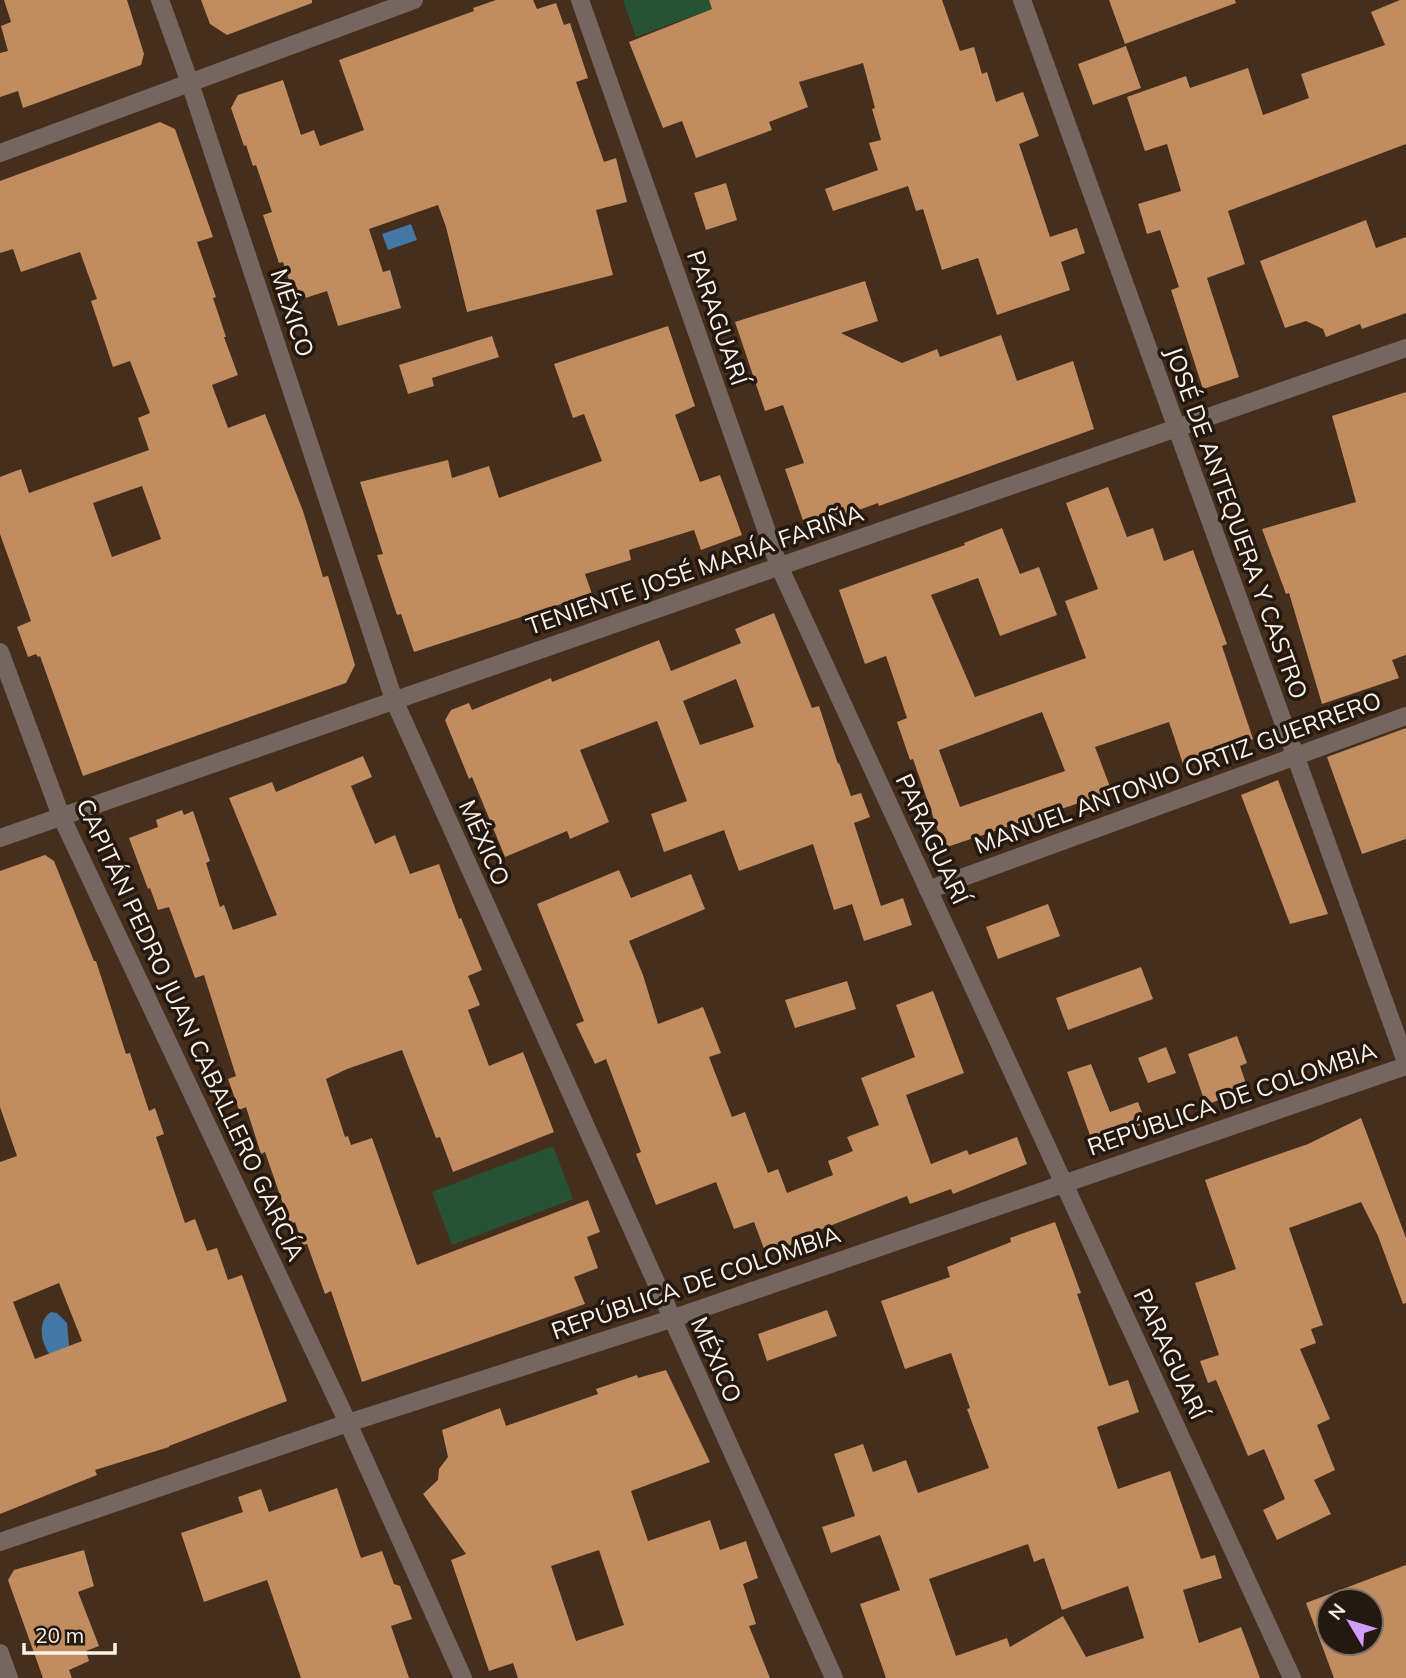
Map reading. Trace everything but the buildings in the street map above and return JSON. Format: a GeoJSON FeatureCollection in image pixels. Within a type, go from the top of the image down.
{"type":"FeatureCollection","features":[{"type":"Feature","properties":{"kind":"street","name":"MÉXICO"},"geometry":{"type":"LineString","coordinates":[[160,0],[190,83],[394,700],[834,1678]]}},
{"type":"Feature","properties":{"kind":"street"},"geometry":{"type":"LineString","coordinates":[[0,153],[414,0]]}},
{"type":"Feature","properties":{"kind":"street","name":"PARAGUARÍ"},"geometry":{"type":"LineString","coordinates":[[580,0],[779,566],[1292,1678]]}},
{"type":"Feature","properties":{"kind":"street","name":"JOSÉ DE ANTEQUERA Y CASTRO"},"geometry":{"type":"LineString","coordinates":[[1022,0],[1406,1064]]}},
{"type":"Feature","properties":{"kind":"street","name":"TENIENTE JOSÉ MARÍA FARIÑA"},"geometry":{"type":"LineString","coordinates":[[0,838],[1406,348]]}},
{"type":"Feature","properties":{"kind":"street","name":"CAPITÁN PEDRO JUAN CABALLERO GARCÍA"},"geometry":{"type":"LineString","coordinates":[[0,652],[61,816],[348,1423],[463,1678]]}},
{"type":"Feature","properties":{"kind":"street","name":"MANUEL ANTONIO ORTIZ GUERRERO"},"geometry":{"type":"LineString","coordinates":[[928,890],[1406,716]]}},
{"type":"Feature","properties":{"kind":"street","name":"REPÚBLICA DE COLOMBIA"},"geometry":{"type":"LineString","coordinates":[[0,1542],[348,1423],[671,1319],[1406,1064]]}},
{"type":"Feature","properties":{"kind":"street"},"geometry":{"type":"LineString","coordinates":[[0,1653],[9,1678]]}},
{"type":"Feature","properties":{"kind":"green space"},"geometry":{"type":"Polygon","coordinates":[[[623,0],[709,0],[712,9],[636,37],[623,0]]]}},
{"type":"Feature","properties":{"kind":"green space"},"geometry":{"type":"Polygon","coordinates":[[[553,1146],[573,1199],[452,1245],[432,1192],[553,1146]]]}},
{"type":"Feature","properties":{"kind":"water"},"geometry":{"type":"Polygon","coordinates":[[[411,224],[417,240],[388,250],[382,234],[411,224]]]}},
{"type":"Feature","properties":{"kind":"water"},"geometry":{"type":"Polygon","coordinates":[[[51,1312],[57,1313],[67,1323],[69,1345],[67,1352],[52,1357],[45,1347],[42,1334],[43,1321],[51,1312]]]}}]}
